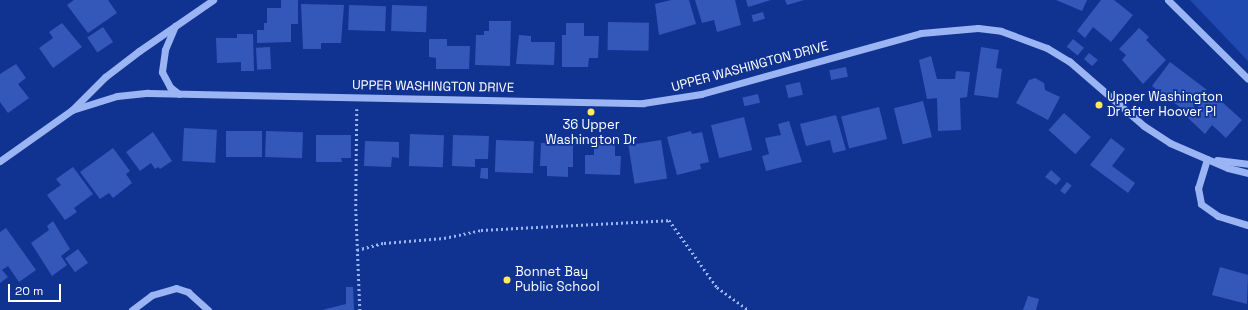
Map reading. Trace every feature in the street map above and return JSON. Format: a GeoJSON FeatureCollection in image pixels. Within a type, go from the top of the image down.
{"type":"FeatureCollection","features":[{"type":"Feature","properties":{"kind":"street"},"geometry":{"type":"LineString","coordinates":[[0,161],[72,110],[105,77],[213,0]]}},
{"type":"Feature","properties":{"kind":"street"},"geometry":{"type":"LineString","coordinates":[[1168,0],[1248,79]]}},
{"type":"Feature","properties":{"kind":"street"},"geometry":{"type":"LineString","coordinates":[[175,26],[165,50],[162,72],[170,87],[179,94]]}},
{"type":"Feature","properties":{"kind":"street","name":"UPPER WASHINGTON DRIVE"},"geometry":{"type":"LineString","coordinates":[[72,110],[117,96],[148,93],[617,103],[675,100],[921,34],[978,28],[1002,31],[1047,48],[1069,61],[1144,126],[1170,143],[1207,159],[1248,173]]}},
{"type":"Feature","properties":{"kind":"street"},"geometry":{"type":"LineString","coordinates":[[1248,164],[1207,159],[1198,188],[1201,204],[1218,216],[1248,225]]}},
{"type":"Feature","properties":{"kind":"street"},"geometry":{"type":"LineString","coordinates":[[132,310],[152,295],[176,288],[188,292],[208,310]]}},
{"type":"Feature","properties":{"kind":"path"},"geometry":{"type":"LineString","coordinates":[[357,97],[357,250],[360,310]]}},
{"type":"Feature","properties":{"kind":"path"},"geometry":{"type":"LineString","coordinates":[[357,250],[384,243],[444,238],[481,230],[669,220],[717,287],[749,310]]}},
{"type":"Feature","properties":{"kind":"shaded area"},"geometry":{"type":"Polygon","coordinates":[[[1190,0],[1248,0],[1248,61],[1190,0]]]}},
{"type":"Feature","properties":{"kind":"building"},"geometry":{"type":"Polygon","coordinates":[[[74,0],[108,0],[117,13],[88,33],[67,5],[74,0]]]}},
{"type":"Feature","properties":{"kind":"building"},"geometry":{"type":"Polygon","coordinates":[[[281,0],[298,0],[298,24],[291,24],[291,42],[257,43],[257,30],[264,30],[264,23],[267,23],[267,8],[281,8],[281,0]]]}},
{"type":"Feature","properties":{"kind":"building"},"geometry":{"type":"Polygon","coordinates":[[[671,0],[689,0],[696,24],[659,35],[655,4],[671,0]]]}},
{"type":"Feature","properties":{"kind":"building"},"geometry":{"type":"Polygon","coordinates":[[[695,0],[735,0],[741,25],[717,32],[714,20],[702,23],[695,0]]]}},
{"type":"Feature","properties":{"kind":"building"},"geometry":{"type":"Polygon","coordinates":[[[746,0],[771,0],[748,7],[746,0]]]}},
{"type":"Feature","properties":{"kind":"building"},"geometry":{"type":"Polygon","coordinates":[[[785,0],[804,0],[787,5],[785,0]]]}},
{"type":"Feature","properties":{"kind":"building"},"geometry":{"type":"Polygon","coordinates":[[[1056,0],[1087,0],[1082,11],[1056,0]]]}},
{"type":"Feature","properties":{"kind":"building"},"geometry":{"type":"Polygon","coordinates":[[[1101,0],[1114,0],[1133,15],[1111,42],[1093,27],[1085,38],[1077,31],[1101,0]]]}},
{"type":"Feature","properties":{"kind":"building"},"geometry":{"type":"Polygon","coordinates":[[[301,4],[344,5],[341,43],[321,43],[321,49],[303,49],[301,4]]]}},
{"type":"Feature","properties":{"kind":"building"},"geometry":{"type":"Polygon","coordinates":[[[349,5],[386,6],[385,31],[348,30],[349,5]]]}},
{"type":"Feature","properties":{"kind":"building"},"geometry":{"type":"Polygon","coordinates":[[[392,5],[427,6],[426,32],[391,31],[392,5]]]}},
{"type":"Feature","properties":{"kind":"building"},"geometry":{"type":"Polygon","coordinates":[[[763,12],[765,19],[753,22],[751,15],[763,12]]]}},
{"type":"Feature","properties":{"kind":"building"},"geometry":{"type":"Polygon","coordinates":[[[489,21],[511,21],[510,66],[475,65],[476,35],[484,35],[484,31],[489,31],[489,21]]]}},
{"type":"Feature","properties":{"kind":"building"},"geometry":{"type":"Polygon","coordinates":[[[608,22],[649,23],[649,51],[608,50],[608,22]]]}},
{"type":"Feature","properties":{"kind":"building"},"geometry":{"type":"Polygon","coordinates":[[[62,23],[82,47],[53,68],[39,48],[53,38],[49,32],[62,23]]]}},
{"type":"Feature","properties":{"kind":"building"},"geometry":{"type":"Polygon","coordinates":[[[566,23],[584,23],[584,36],[599,36],[598,58],[589,58],[588,67],[562,67],[562,35],[566,35],[566,23]]]}},
{"type":"Feature","properties":{"kind":"building"},"geometry":{"type":"Polygon","coordinates":[[[103,27],[113,42],[97,53],[87,38],[103,27]]]}},
{"type":"Feature","properties":{"kind":"building"},"geometry":{"type":"Polygon","coordinates":[[[1139,28],[1149,37],[1146,40],[1166,60],[1143,84],[1122,60],[1126,55],[1119,49],[1139,28]]]}},
{"type":"Feature","properties":{"kind":"building"},"geometry":{"type":"Polygon","coordinates":[[[237,34],[253,34],[254,71],[241,71],[241,62],[217,63],[216,38],[237,38],[237,34]]]}},
{"type":"Feature","properties":{"kind":"building"},"geometry":{"type":"Polygon","coordinates":[[[519,35],[531,36],[531,42],[555,42],[554,65],[516,64],[519,35]]]}},
{"type":"Feature","properties":{"kind":"building"},"geometry":{"type":"Polygon","coordinates":[[[429,39],[447,39],[447,46],[470,46],[469,69],[436,69],[436,58],[429,57],[429,39]]]}},
{"type":"Feature","properties":{"kind":"building"},"geometry":{"type":"Polygon","coordinates":[[[1073,39],[1084,48],[1078,56],[1067,47],[1073,39]]]}},
{"type":"Feature","properties":{"kind":"building"},"geometry":{"type":"Polygon","coordinates":[[[270,47],[271,69],[257,70],[256,48],[270,47]]]}},
{"type":"Feature","properties":{"kind":"building"},"geometry":{"type":"Polygon","coordinates":[[[981,47],[999,50],[996,68],[1002,69],[998,98],[974,95],[981,47]]]}},
{"type":"Feature","properties":{"kind":"building"},"geometry":{"type":"Polygon","coordinates":[[[1089,53],[1098,60],[1092,66],[1084,59],[1089,53]]]}},
{"type":"Feature","properties":{"kind":"building"},"geometry":{"type":"Polygon","coordinates":[[[931,56],[937,79],[955,79],[956,71],[970,72],[967,97],[960,98],[961,130],[938,131],[937,98],[927,99],[919,60],[931,56]]]}},
{"type":"Feature","properties":{"kind":"building"},"geometry":{"type":"Polygon","coordinates":[[[1170,62],[1207,90],[1189,114],[1152,86],[1170,62]]]}},
{"type":"Feature","properties":{"kind":"building"},"geometry":{"type":"Polygon","coordinates":[[[16,64],[26,78],[18,84],[29,98],[8,113],[0,102],[0,74],[16,64]]]}},
{"type":"Feature","properties":{"kind":"building"},"geometry":{"type":"Polygon","coordinates":[[[846,67],[848,77],[831,80],[829,70],[846,67]]]}},
{"type":"Feature","properties":{"kind":"building"},"geometry":{"type":"Polygon","coordinates":[[[1035,78],[1044,83],[1045,90],[1060,97],[1048,120],[1016,103],[1029,80],[1035,78]]]}},
{"type":"Feature","properties":{"kind":"building"},"geometry":{"type":"Polygon","coordinates":[[[800,82],[803,95],[788,98],[785,85],[800,82]]]}},
{"type":"Feature","properties":{"kind":"building"},"geometry":{"type":"Polygon","coordinates":[[[1211,92],[1242,120],[1226,138],[1212,125],[1205,134],[1188,118],[1211,92]]]}},
{"type":"Feature","properties":{"kind":"building"},"geometry":{"type":"Polygon","coordinates":[[[758,94],[760,103],[744,106],[742,98],[758,94]]]}},
{"type":"Feature","properties":{"kind":"building"},"geometry":{"type":"Polygon","coordinates":[[[923,101],[932,137],[903,144],[894,108],[923,101]]]}},
{"type":"Feature","properties":{"kind":"building"},"geometry":{"type":"Polygon","coordinates":[[[879,107],[887,139],[849,148],[841,116],[879,107]]]}},
{"type":"Feature","properties":{"kind":"building"},"geometry":{"type":"Polygon","coordinates":[[[1064,113],[1091,137],[1075,154],[1049,130],[1064,113]]]}},
{"type":"Feature","properties":{"kind":"building"},"geometry":{"type":"Polygon","coordinates":[[[836,115],[846,150],[833,153],[830,140],[806,146],[800,124],[836,115]]]}},
{"type":"Feature","properties":{"kind":"building"},"geometry":{"type":"Polygon","coordinates":[[[744,117],[752,150],[719,158],[711,125],[744,117]]]}},
{"type":"Feature","properties":{"kind":"building"},"geometry":{"type":"Polygon","coordinates":[[[789,121],[802,162],[766,171],[762,156],[769,154],[765,138],[781,135],[778,124],[789,121]]]}},
{"type":"Feature","properties":{"kind":"building"},"geometry":{"type":"Polygon","coordinates":[[[184,128],[217,130],[215,163],[182,161],[184,128]]]}},
{"type":"Feature","properties":{"kind":"building"},"geometry":{"type":"Polygon","coordinates":[[[226,131],[262,131],[262,157],[226,157],[226,131]]]}},
{"type":"Feature","properties":{"kind":"building"},"geometry":{"type":"Polygon","coordinates":[[[266,131],[303,132],[302,158],[265,157],[266,131]]]}},
{"type":"Feature","properties":{"kind":"building"},"geometry":{"type":"Polygon","coordinates":[[[691,131],[692,134],[702,132],[709,162],[700,164],[701,169],[677,175],[667,137],[691,131]]]}},
{"type":"Feature","properties":{"kind":"building"},"geometry":{"type":"Polygon","coordinates":[[[153,132],[172,161],[160,169],[158,167],[155,169],[151,163],[140,171],[126,152],[153,132]]]}},
{"type":"Feature","properties":{"kind":"building"},"geometry":{"type":"Polygon","coordinates":[[[410,134],[444,135],[443,167],[409,166],[410,134]]]}},
{"type":"Feature","properties":{"kind":"building"},"geometry":{"type":"Polygon","coordinates":[[[316,135],[351,135],[351,158],[341,158],[342,162],[316,162],[316,135]]]}},
{"type":"Feature","properties":{"kind":"building"},"geometry":{"type":"Polygon","coordinates":[[[453,135],[489,136],[488,159],[475,159],[475,167],[452,166],[453,135]]]}},
{"type":"Feature","properties":{"kind":"building"},"geometry":{"type":"Polygon","coordinates":[[[1111,138],[1125,149],[1112,166],[1135,183],[1128,193],[1090,165],[1111,138]]]}},
{"type":"Feature","properties":{"kind":"building"},"geometry":{"type":"Polygon","coordinates":[[[496,140],[534,141],[533,173],[495,172],[496,140]]]}},
{"type":"Feature","properties":{"kind":"building"},"geometry":{"type":"Polygon","coordinates":[[[661,140],[667,179],[635,184],[628,145],[661,140]]]}},
{"type":"Feature","properties":{"kind":"building"},"geometry":{"type":"Polygon","coordinates":[[[365,141],[399,142],[399,158],[392,157],[391,167],[364,166],[365,141]]]}},
{"type":"Feature","properties":{"kind":"building"},"geometry":{"type":"Polygon","coordinates":[[[594,141],[615,142],[615,156],[621,156],[620,175],[585,174],[585,155],[594,155],[594,141]]]}},
{"type":"Feature","properties":{"kind":"building"},"geometry":{"type":"Polygon","coordinates":[[[541,143],[573,144],[573,167],[568,167],[568,177],[547,176],[547,166],[540,166],[541,143]]]}},
{"type":"Feature","properties":{"kind":"building"},"geometry":{"type":"Polygon","coordinates":[[[113,148],[130,171],[126,174],[132,183],[113,198],[109,193],[100,199],[80,172],[113,148]]]}},
{"type":"Feature","properties":{"kind":"building"},"geometry":{"type":"Polygon","coordinates":[[[73,167],[93,194],[74,208],[77,212],[65,220],[47,195],[61,185],[56,179],[73,167]]]}},
{"type":"Feature","properties":{"kind":"building"},"geometry":{"type":"Polygon","coordinates":[[[481,168],[488,168],[488,179],[480,178],[481,168]]]}},
{"type":"Feature","properties":{"kind":"building"},"geometry":{"type":"Polygon","coordinates":[[[1051,170],[1061,179],[1056,185],[1045,177],[1051,170]]]}},
{"type":"Feature","properties":{"kind":"building"},"geometry":{"type":"Polygon","coordinates":[[[1067,182],[1072,186],[1065,194],[1060,191],[1067,182]]]}},
{"type":"Feature","properties":{"kind":"building"},"geometry":{"type":"Polygon","coordinates":[[[53,221],[70,249],[61,256],[67,265],[52,276],[31,243],[49,230],[47,226],[53,221]]]}},
{"type":"Feature","properties":{"kind":"building"},"geometry":{"type":"Polygon","coordinates":[[[6,228],[36,270],[19,282],[8,266],[2,270],[8,277],[0,283],[0,232],[6,228]]]}},
{"type":"Feature","properties":{"kind":"building"},"geometry":{"type":"Polygon","coordinates":[[[78,249],[88,263],[75,272],[65,258],[78,249]]]}},
{"type":"Feature","properties":{"kind":"building"},"geometry":{"type":"Polygon","coordinates":[[[1220,267],[1248,275],[1247,304],[1212,295],[1220,267]]]}},
{"type":"Feature","properties":{"kind":"building"},"geometry":{"type":"Polygon","coordinates":[[[346,287],[353,287],[354,310],[322,310],[346,304],[346,287]]]}},
{"type":"Feature","properties":{"kind":"building"},"geometry":{"type":"Polygon","coordinates":[[[1028,296],[1039,299],[1036,310],[1023,310],[1028,296]]]}},
{"type":"Feature","properties":{"kind":"place","name":"Upper Washington Dr after Hoover Pl"},"geometry":{"type":"Point","coordinates":[1099,105]}},
{"type":"Feature","properties":{"kind":"place","name":"36 Upper Washington Dr"},"geometry":{"type":"Point","coordinates":[591,112]}},
{"type":"Feature","properties":{"kind":"place","name":"Bonnet Bay Public School"},"geometry":{"type":"Point","coordinates":[507,280]}}]}
